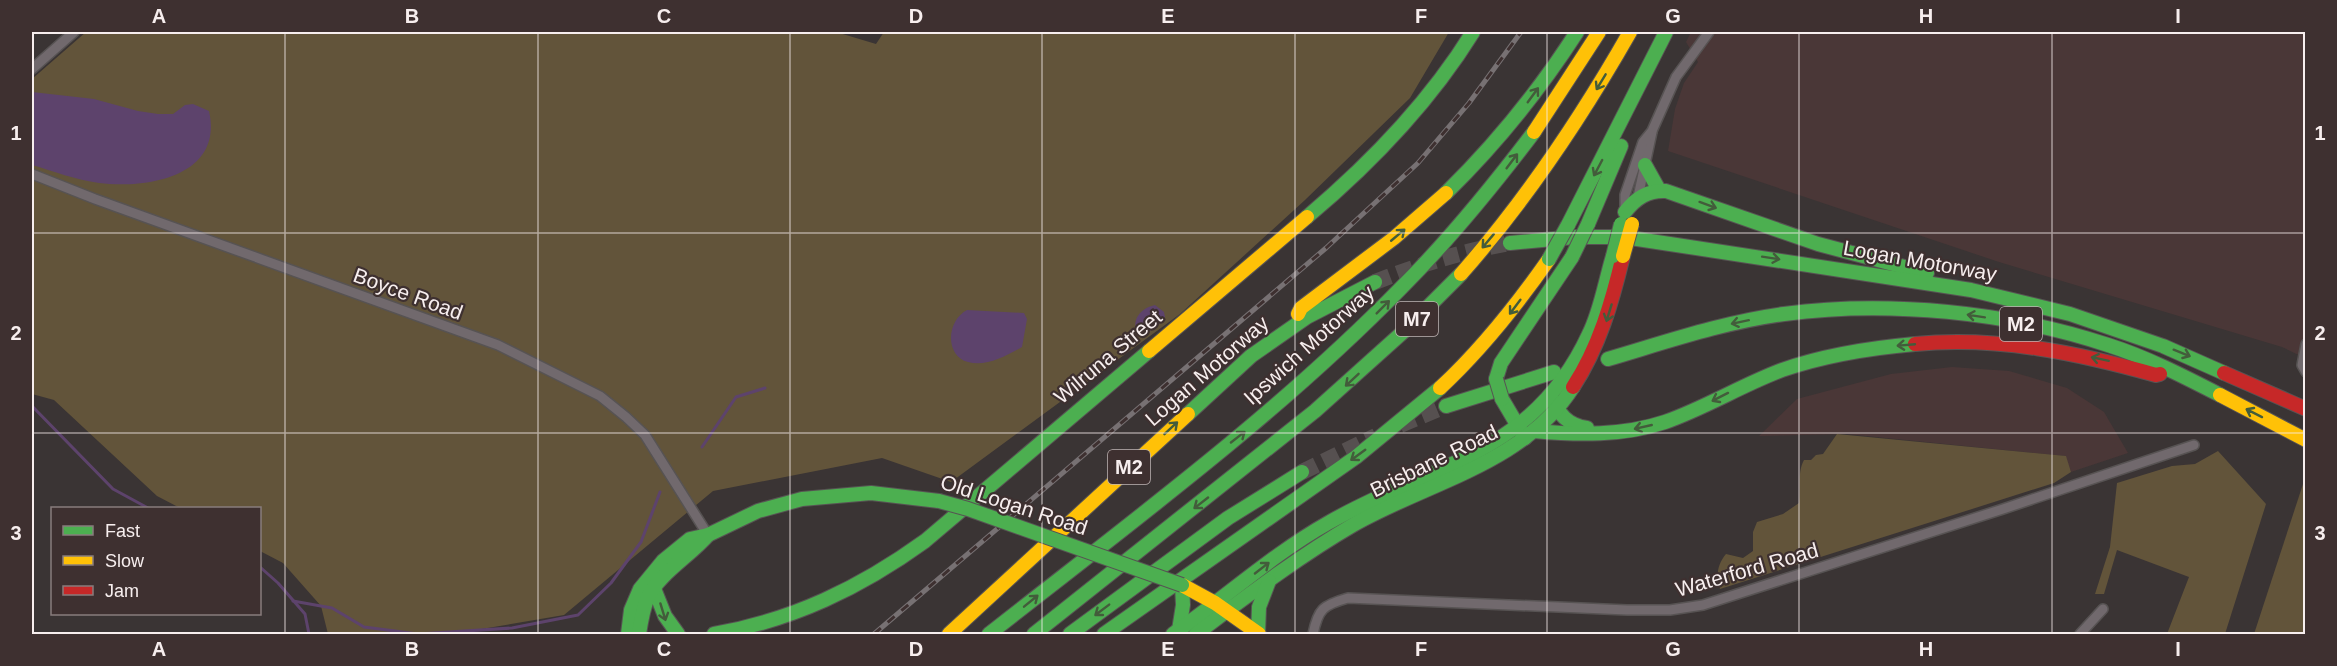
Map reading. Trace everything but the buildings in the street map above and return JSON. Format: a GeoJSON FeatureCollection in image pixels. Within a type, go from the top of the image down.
{"type":"FeatureCollection","features":[{"type":"Feature","properties":{"kind":"main road","name":"Wilruna Street"},"geometry":{"type":"LineString","coordinates":[[714,634],[776,621],[820,605],[863,584],[925,541],[1328,200],[1377,155],[1427,101],[1473,32]]}},
{"type":"Feature","properties":{"kind":"main road"},"geometry":{"type":"LineString","coordinates":[[1284,331],[1302,308],[1390,242],[1472,167],[1526,105],[1577,32]]}},
{"type":"Feature","properties":{"kind":"main road","name":"Ipswich Motorway"},"geometry":{"type":"LineString","coordinates":[[989,634],[1280,404],[1375,315],[1441,246],[1496,183],[1541,123],[1599,32]]}},
{"type":"Feature","properties":{"kind":"main road","name":"M7"},"geometry":{"type":"LineString","coordinates":[[1034,634],[1341,391],[1425,311],[1461,274],[1555,154],[1587,106],[1630,32]]}},
{"type":"Feature","properties":{"kind":"main road"},"geometry":{"type":"LineString","coordinates":[[1104,634],[1405,420],[1465,366],[1516,307],[1549,259],[1625,116],[1666,32]]}},
{"type":"Feature","properties":{"kind":"main road"},"geometry":{"type":"LineString","coordinates":[[1625,116],[1624,140],[1572,257],[1498,369],[1496,379],[1502,399],[1526,432],[1583,435],[1631,430],[1664,422],[1756,380],[1814,360],[1842,353],[1904,345],[1952,343],[2009,345],[2078,355],[2156,375],[2173,372]]}},
{"type":"Feature","properties":{"kind":"main road"},"geometry":{"type":"LineString","coordinates":[[1645,165],[1659,190]]}},
{"type":"Feature","properties":{"kind":"main road"},"geometry":{"type":"LineString","coordinates":[[1638,197],[1659,190],[1672,193],[1818,244],[1874,260],[1962,280],[1971,290]]}},
{"type":"Feature","properties":{"kind":"main road","name":"Brisbane Road"},"geometry":{"type":"LineString","coordinates":[[1197,634],[1320,545],[1373,514],[1481,465],[1526,432],[1554,403],[1589,335],[1618,256],[1626,220],[1638,197]]}},
{"type":"Feature","properties":{"kind":"main road","name":"Logan Motorway"},"geometry":{"type":"LineString","coordinates":[[1510,243],[1575,237],[1633,238],[1971,290],[2070,314],[2163,346],[2306,409]]}},
{"type":"Feature","properties":{"kind":"main road","name":"Logan Motorway"},"geometry":{"type":"LineString","coordinates":[[949,634],[1226,378],[1284,331],[1327,305],[1375,282]]}},
{"type":"Feature","properties":{"kind":"main road","name":"M2"},"geometry":{"type":"LineString","coordinates":[[1608,358],[1730,324],[1786,314],[1906,310],[1965,314],[2058,331],[2108,345],[2173,372],[2306,440]]}},
{"type":"Feature","properties":{"kind":"main road"},"geometry":{"type":"LineString","coordinates":[[1446,406],[1554,372]]}},
{"type":"Feature","properties":{"kind":"main road"},"geometry":{"type":"LineString","coordinates":[[1554,403],[1570,424],[1601,433]]}},
{"type":"Feature","properties":{"kind":"main road","name":"Brisbane Road"},"geometry":{"type":"LineString","coordinates":[[1176,632],[1328,523],[1366,503],[1526,432]]}},
{"type":"Feature","properties":{"kind":"main road"},"geometry":{"type":"LineString","coordinates":[[1070,634],[1228,518],[1302,472]]}},
{"type":"Feature","properties":{"kind":"main road","name":"Old Logan Road"},"geometry":{"type":"LineString","coordinates":[[628,634],[632,602],[651,573],[691,539],[708,535],[757,511],[806,498],[856,493],[888,493],[939,501],[968,509],[1184,588],[1215,603],[1259,634]]}},
{"type":"Feature","properties":{"kind":"main road","name":"Old Logan Road"},"geometry":{"type":"LineString","coordinates":[[639,634],[644,607],[653,586],[670,569],[698,548],[708,535]]}},
{"type":"Feature","properties":{"kind":"main road"},"geometry":{"type":"LineString","coordinates":[[1259,634],[1259,607],[1269,581]]}},
{"type":"Feature","properties":{"kind":"main road"},"geometry":{"type":"LineString","coordinates":[[653,586],[660,600],[662,615],[678,634]]}},
{"type":"Feature","properties":{"kind":"main road"},"geometry":{"type":"LineString","coordinates":[[1176,632],[1184,588]]}},
{"type":"Feature","properties":{"kind":"street"},"geometry":{"type":"LineString","coordinates":[[32,69],[74,32]]}},
{"type":"Feature","properties":{"kind":"street"},"geometry":{"type":"LineString","coordinates":[[1638,197],[1652,131],[1676,77],[1709,32]]}},
{"type":"Feature","properties":{"kind":"street"},"geometry":{"type":"LineString","coordinates":[[1626,220],[1625,195],[1643,142],[1652,131]]}},
{"type":"Feature","properties":{"kind":"street","name":"Boyce Road"},"geometry":{"type":"LineString","coordinates":[[32,174],[105,203],[498,345],[576,383],[600,396],[627,417],[645,435],[708,535]]}},
{"type":"Feature","properties":{"kind":"street"},"geometry":{"type":"LineString","coordinates":[[2306,344],[2302,365],[2306,372]]}},
{"type":"Feature","properties":{"kind":"street","name":"Waterford Road"},"geometry":{"type":"LineString","coordinates":[[1313,634],[1316,618],[1328,604],[1348,598],[1627,610],[1670,610],[1703,605],[2194,445]]}},
{"type":"Feature","properties":{"kind":"street"},"geometry":{"type":"LineString","coordinates":[[2080,634],[2103,609]]}},
{"type":"Feature","properties":{"kind":"shaded area"},"geometry":{"type":"Polygon","coordinates":[[[86,32],[836,32],[876,44],[884,32],[1449,32],[1410,98],[1305,200],[1180,314],[951,482],[882,458],[713,491],[564,615],[452,634],[328,634],[321,606],[283,563],[261,552],[261,507],[178,507],[157,496],[54,400],[32,394],[32,79],[86,32]]]}},
{"type":"Feature","properties":{"kind":"shaded area"},"geometry":{"type":"Polygon","coordinates":[[[1691,32],[2305,32],[2305,358],[2282,347],[1999,262],[1668,151],[1675,109],[1684,83],[1698,62],[1686,42],[1691,32]]]}},
{"type":"Feature","properties":{"kind":"shaded area"},"geometry":{"type":"Polygon","coordinates":[[[32,92],[94,99],[158,114],[173,114],[185,105],[193,104],[209,111],[211,133],[205,151],[193,164],[177,174],[138,184],[82,180],[32,165],[32,92]]]}},
{"type":"Feature","properties":{"kind":"shaded area"},"geometry":{"type":"Polygon","coordinates":[[[1155,305],[1164,312],[1165,317],[1153,329],[1138,334],[1135,324],[1138,315],[1155,305]]]}},
{"type":"Feature","properties":{"kind":"shaded area"},"geometry":{"type":"Polygon","coordinates":[[[967,310],[1024,313],[1027,319],[1022,347],[989,362],[975,363],[960,358],[952,346],[952,330],[960,315],[967,310]]]}},
{"type":"Feature","properties":{"kind":"shaded area"},"geometry":{"type":"Polygon","coordinates":[[[1952,367],[2009,371],[2067,388],[2104,412],[2128,453],[2071,472],[2065,456],[1846,434],[1759,436],[1797,399],[1891,374],[1952,367]]]}},
{"type":"Feature","properties":{"kind":"shaded area"},"geometry":{"type":"Polygon","coordinates":[[[1837,434],[2066,456],[2071,472],[2054,483],[1720,589],[1718,570],[1726,554],[1743,558],[1753,551],[1753,532],[1757,522],[1783,514],[1799,503],[1800,475],[1804,460],[1811,460],[1816,455],[1823,454],[1837,434]]]}},
{"type":"Feature","properties":{"kind":"shaded area"},"geometry":{"type":"Polygon","coordinates":[[[2218,451],[2266,504],[2225,634],[2167,634],[2189,577],[2117,550],[2104,594],[2095,594],[2110,547],[2117,483],[2172,466],[2195,464],[2218,451]]]}},
{"type":"Feature","properties":{"kind":"shaded area"},"geometry":{"type":"Polygon","coordinates":[[[2303,484],[2306,484],[2305,634],[2254,634],[2303,484]]]}},
{"type":"Feature","properties":{"kind":"waterway"},"geometry":{"type":"LineString","coordinates":[[702,447],[736,397],[765,388]]}},
{"type":"Feature","properties":{"kind":"waterway"},"geometry":{"type":"LineString","coordinates":[[32,406],[113,489],[146,507]]}},
{"type":"Feature","properties":{"kind":"waterway"},"geometry":{"type":"LineString","coordinates":[[293,601],[332,608],[364,627],[418,634],[512,628],[578,615],[611,583],[641,542],[660,492]]}},
{"type":"Feature","properties":{"kind":"waterway"},"geometry":{"type":"LineString","coordinates":[[261,568],[278,583],[305,614],[309,634]]}},
{"type":"Feature","properties":{"kind":"tunnel"},"geometry":{"type":"LineString","coordinates":[[1375,282],[1441,259],[1510,243]]}},
{"type":"Feature","properties":{"kind":"tunnel"},"geometry":{"type":"LineString","coordinates":[[1400,425],[1446,406]]}},
{"type":"Feature","properties":{"kind":"tunnel"},"geometry":{"type":"LineString","coordinates":[[1302,472],[1376,436]]}},
{"type":"Feature","properties":{"kind":"railway"},"geometry":{"type":"LineString","coordinates":[[874,634],[1326,248],[1418,163],[1469,103],[1521,32]]}},
{"type":"Feature","properties":{"kind":"traffic: fast"},"geometry":{"type":"LineString","coordinates":[[1307,217],[1398,131],[1438,83],[1473,32]]}},
{"type":"Feature","properties":{"kind":"traffic: fast"},"geometry":{"type":"LineString","coordinates":[[1446,193],[1516,116],[1548,75],[1577,32]]}},
{"type":"Feature","properties":{"kind":"traffic: fast"},"geometry":{"type":"LineString","coordinates":[[1568,225],[1666,32]]}},
{"type":"Feature","properties":{"kind":"traffic: fast"},"geometry":{"type":"LineString","coordinates":[[989,634],[1201,467],[1304,380],[1354,334],[1420,269],[1454,231],[1534,132]]}},
{"type":"Feature","properties":{"kind":"traffic: fast"},"geometry":{"type":"LineString","coordinates":[[1588,224],[1621,146]]}},
{"type":"Feature","properties":{"kind":"traffic: fast"},"geometry":{"type":"LineString","coordinates":[[1645,165],[1659,190]]}},
{"type":"Feature","properties":{"kind":"traffic: fast"},"geometry":{"type":"LineString","coordinates":[[1625,212],[1643,196],[1666,191],[1818,244],[1927,273]]}},
{"type":"Feature","properties":{"kind":"traffic: fast"},"geometry":{"type":"LineString","coordinates":[[1572,257],[1588,224]]}},
{"type":"Feature","properties":{"kind":"traffic: fast"},"geometry":{"type":"LineString","coordinates":[[1613,256],[1621,224]]}},
{"type":"Feature","properties":{"kind":"traffic: fast"},"geometry":{"type":"LineString","coordinates":[[1549,259],[1568,225]]}},
{"type":"Feature","properties":{"kind":"traffic: fast"},"geometry":{"type":"LineString","coordinates":[[1510,243],[1575,237],[1624,237],[1971,290],[2070,314],[2163,346],[2224,373]]}},
{"type":"Feature","properties":{"kind":"traffic: fast"},"geometry":{"type":"LineString","coordinates":[[1173,634],[1268,562],[1308,535],[1367,503],[1476,452],[1509,432],[1539,407],[1566,375],[1589,334],[1600,306],[1613,256]]}},
{"type":"Feature","properties":{"kind":"traffic: fast"},"geometry":{"type":"LineString","coordinates":[[1496,379],[1501,363],[1572,257]]}},
{"type":"Feature","properties":{"kind":"traffic: fast"},"geometry":{"type":"LineString","coordinates":[[1034,634],[1315,411],[1403,332],[1461,274]]}},
{"type":"Feature","properties":{"kind":"traffic: fast"},"geometry":{"type":"LineString","coordinates":[[1188,414],[1251,356],[1307,317],[1375,282]]}},
{"type":"Feature","properties":{"kind":"traffic: fast"},"geometry":{"type":"LineString","coordinates":[[1608,359],[1695,333],[1784,314],[1864,308],[1906,309],[1989,317],[2070,334],[2136,355],[2220,395]]}},
{"type":"Feature","properties":{"kind":"traffic: fast"},"geometry":{"type":"LineString","coordinates":[[1534,431],[1600,433],[1649,427],[1695,410],[1767,376],[1798,365],[1848,353],[1915,344]]}},
{"type":"Feature","properties":{"kind":"traffic: fast"},"geometry":{"type":"LineString","coordinates":[[714,634],[743,628],[798,611],[851,587],[901,558],[925,541],[1149,351]]}},
{"type":"Feature","properties":{"kind":"traffic: fast"},"geometry":{"type":"LineString","coordinates":[[1446,406],[1554,372]]}},
{"type":"Feature","properties":{"kind":"traffic: fast"},"geometry":{"type":"LineString","coordinates":[[1496,379],[1502,399]]}},
{"type":"Feature","properties":{"kind":"traffic: fast"},"geometry":{"type":"LineString","coordinates":[[1196,634],[1254,591],[1353,525],[1502,453],[1528,435],[1553,413],[1573,387]]}},
{"type":"Feature","properties":{"kind":"traffic: fast"},"geometry":{"type":"LineString","coordinates":[[1104,634],[1356,457],[1440,388]]}},
{"type":"Feature","properties":{"kind":"traffic: fast"},"geometry":{"type":"LineString","coordinates":[[1551,397],[1564,418],[1580,427],[1587,428]]}},
{"type":"Feature","properties":{"kind":"traffic: fast"},"geometry":{"type":"LineString","coordinates":[[1502,399],[1525,438]]}},
{"type":"Feature","properties":{"kind":"traffic: fast"},"geometry":{"type":"LineString","coordinates":[[1070,634],[1228,518],[1302,472]]}},
{"type":"Feature","properties":{"kind":"traffic: fast"},"geometry":{"type":"LineString","coordinates":[[628,634],[631,610],[640,589],[663,561],[690,539],[708,535],[758,511],[802,499],[871,493],[939,501]]}},
{"type":"Feature","properties":{"kind":"traffic: fast"},"geometry":{"type":"LineString","coordinates":[[939,501],[968,509],[1182,585]]}},
{"type":"Feature","properties":{"kind":"traffic: fast"},"geometry":{"type":"LineString","coordinates":[[639,634],[645,606],[653,589],[708,535]]}},
{"type":"Feature","properties":{"kind":"traffic: fast"},"geometry":{"type":"LineString","coordinates":[[1258,634],[1259,607],[1269,581]]}},
{"type":"Feature","properties":{"kind":"traffic: fast"},"geometry":{"type":"LineString","coordinates":[[1179,630],[1183,605],[1182,585]]}},
{"type":"Feature","properties":{"kind":"traffic: fast"},"geometry":{"type":"LineString","coordinates":[[653,586],[665,616],[678,634]]}},
{"type":"Feature","properties":{"kind":"traffic: slow"},"geometry":{"type":"LineString","coordinates":[[1534,132],[1599,32]]}},
{"type":"Feature","properties":{"kind":"traffic: slow"},"geometry":{"type":"LineString","coordinates":[[1461,274],[1508,217],[1552,157],[1630,32]]}},
{"type":"Feature","properties":{"kind":"traffic: slow"},"geometry":{"type":"LineString","coordinates":[[1298,314],[1301,308],[1394,238],[1446,193]]}},
{"type":"Feature","properties":{"kind":"traffic: slow"},"geometry":{"type":"LineString","coordinates":[[1149,351],[1307,217]]}},
{"type":"Feature","properties":{"kind":"traffic: slow"},"geometry":{"type":"LineString","coordinates":[[1623,256],[1632,224]]}},
{"type":"Feature","properties":{"kind":"traffic: slow"},"geometry":{"type":"LineString","coordinates":[[1440,388],[1498,326],[1549,259]]}},
{"type":"Feature","properties":{"kind":"traffic: slow"},"geometry":{"type":"LineString","coordinates":[[2220,395],[2306,440]]}},
{"type":"Feature","properties":{"kind":"traffic: slow"},"geometry":{"type":"LineString","coordinates":[[949,634],[1188,414]]}},
{"type":"Feature","properties":{"kind":"traffic: slow"},"geometry":{"type":"LineString","coordinates":[[1182,585],[1215,603],[1259,634]]}},
{"type":"Feature","properties":{"kind":"traffic: jam"},"geometry":{"type":"LineString","coordinates":[[1573,387],[1604,324],[1623,256]]}},
{"type":"Feature","properties":{"kind":"traffic: jam"},"geometry":{"type":"LineString","coordinates":[[1915,344],[1946,342],[2007,344],[2067,353],[2156,375],[2160,374]]}},
{"type":"Feature","properties":{"kind":"traffic: jam"},"geometry":{"type":"LineString","coordinates":[[2224,373],[2306,409]]}}]}
